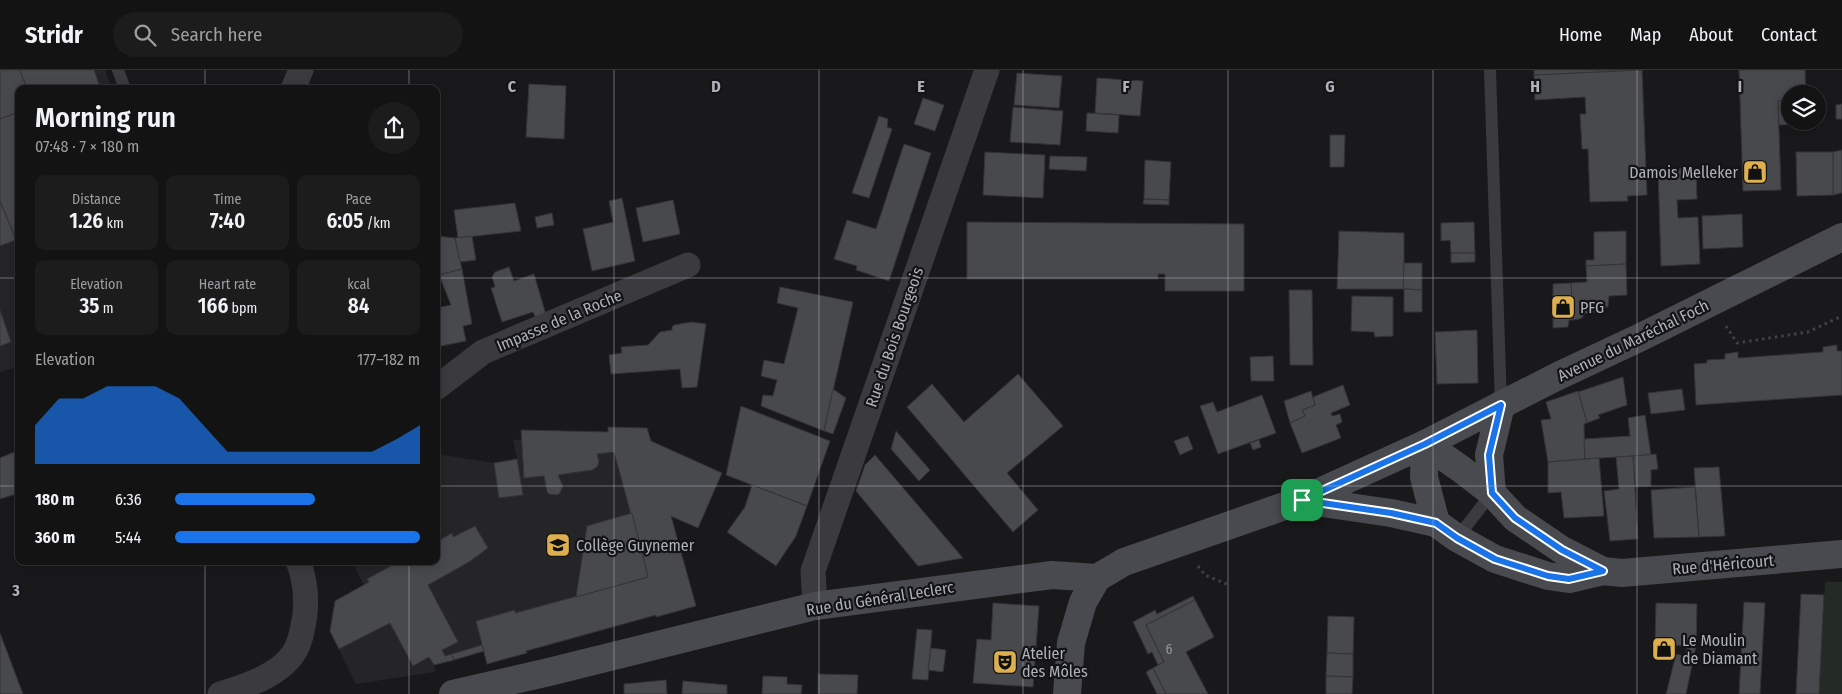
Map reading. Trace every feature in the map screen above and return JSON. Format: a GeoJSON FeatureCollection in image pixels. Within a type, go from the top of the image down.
{"type":"FeatureCollection","features":[{"type":"Feature","properties":{"kind":"street"},"geometry":{"type":"LineString","coordinates":[[295,85],[301,70]]}},
{"type":"Feature","properties":{"kind":"street","name":"Rue du Bois Bourgeois"},"geometry":{"type":"LineString","coordinates":[[815,606],[812,571],[988,70]]}},
{"type":"Feature","properties":{"kind":"street","name":"Avenue du Maréchal Foch"},"geometry":{"type":"LineString","coordinates":[[1425,444],[1556,376],[1641,338],[1842,237]]}},
{"type":"Feature","properties":{"kind":"street","name":"Impasse de la Roche"},"geometry":{"type":"LineString","coordinates":[[440,385],[483,352],[688,265]]}},
{"type":"Feature","properties":{"kind":"street"},"geometry":{"type":"LineString","coordinates":[[1492,493],[1489,455],[1501,405]]}},
{"type":"Feature","properties":{"kind":"street"},"geometry":{"type":"LineString","coordinates":[[1066,694],[1071,643],[1083,602],[1097,578],[1124,562],[1302,500],[1425,444],[1424,477],[1447,531]]}},
{"type":"Feature","properties":{"kind":"street","name":"Rue d'Héricourt"},"geometry":{"type":"LineString","coordinates":[[1425,444],[1492,493],[1515,518],[1562,550],[1603,571]]}},
{"type":"Feature","properties":{"kind":"street"},"geometry":{"type":"LineString","coordinates":[[1302,500],[1391,513],[1447,531]]}},
{"type":"Feature","properties":{"kind":"street","name":"Rue d'Héricourt"},"geometry":{"type":"LineString","coordinates":[[1447,531],[1495,559],[1548,576],[1569,579],[1603,571],[1622,573],[1842,554]]}},
{"type":"Feature","properties":{"kind":"street"},"geometry":{"type":"LineString","coordinates":[[220,694],[246,686],[276,670],[294,654],[303,629],[306,598],[304,576],[300,565]]}},
{"type":"Feature","properties":{"kind":"street","name":"Rue du Général Leclerc"},"geometry":{"type":"LineString","coordinates":[[453,694],[559,670],[815,606],[1044,575],[1097,578]]}},
{"type":"Feature","properties":{"kind":"lane"},"geometry":{"type":"LineString","coordinates":[[118,70],[124,85]]}},
{"type":"Feature","properties":{"kind":"lane"},"geometry":{"type":"LineString","coordinates":[[1490,70],[1501,405]]}},
{"type":"Feature","properties":{"kind":"lane"},"geometry":{"type":"LineString","coordinates":[[1447,531],[1492,493]]}},
{"type":"Feature","properties":{"kind":"path"},"geometry":{"type":"LineString","coordinates":[[1711,302],[1737,343],[1808,332],[1842,316]]}},
{"type":"Feature","properties":{"kind":"shaded area"},"geometry":{"type":"Polygon","coordinates":[[[0,70],[105,70],[111,85],[15,85],[15,368],[0,372],[0,70]]]}},
{"type":"Feature","properties":{"kind":"shaded area","name":"Collège Guynemer"},"geometry":{"type":"Polygon","coordinates":[[[647,428],[651,441],[722,473],[698,528],[671,517],[696,606],[656,617],[655,615],[526,651],[483,651],[434,665],[435,672],[356,684],[330,631],[335,601],[364,585],[354,565],[440,565],[440,455],[494,463],[517,458],[513,440],[647,428]]]}},
{"type":"Feature","properties":{"kind":"shaded area"},"geometry":{"type":"Polygon","coordinates":[[[1825,582],[1842,582],[1842,694],[1819,694],[1825,582]]]}},
{"type":"Feature","properties":{"kind":"building"},"geometry":{"type":"Polygon","coordinates":[[[0,70],[20,70],[26,85],[15,85],[15,113],[0,119],[0,70]]]}},
{"type":"Feature","properties":{"kind":"building"},"geometry":{"type":"Polygon","coordinates":[[[20,70],[94,70],[100,85],[26,85],[20,70]]]}},
{"type":"Feature","properties":{"kind":"building"},"geometry":{"type":"Polygon","coordinates":[[[1534,70],[1629,70],[1629,71],[1534,75],[1534,70]]]}},
{"type":"Feature","properties":{"kind":"building"},"geometry":{"type":"Polygon","coordinates":[[[1642,70],[1647,195],[1627,196],[1628,201],[1590,202],[1588,149],[1582,149],[1580,114],[1586,114],[1585,97],[1535,100],[1534,75],[1642,70]]]}},
{"type":"Feature","properties":{"kind":"building"},"geometry":{"type":"Polygon","coordinates":[[[1739,70],[1805,70],[1806,85],[1781,85],[1781,101],[1778,101],[1781,190],[1743,191],[1739,70]]]}},
{"type":"Feature","properties":{"kind":"building"},"geometry":{"type":"Polygon","coordinates":[[[1017,73],[1062,76],[1059,108],[1014,105],[1017,73]]]}},
{"type":"Feature","properties":{"kind":"building"},"geometry":{"type":"Polygon","coordinates":[[[1097,78],[1143,81],[1140,116],[1095,113],[1097,78]]]}},
{"type":"Feature","properties":{"kind":"building"},"geometry":{"type":"Polygon","coordinates":[[[529,84],[566,86],[564,139],[526,137],[529,84]]]}},
{"type":"Feature","properties":{"kind":"building"},"geometry":{"type":"Polygon","coordinates":[[[923,98],[944,105],[935,131],[914,124],[923,98]]]}},
{"type":"Feature","properties":{"kind":"building"},"geometry":{"type":"Polygon","coordinates":[[[1778,101],[1781,101],[1781,125],[1779,125],[1778,101]]]}},
{"type":"Feature","properties":{"kind":"building"},"geometry":{"type":"Polygon","coordinates":[[[1842,104],[1842,119],[1836,119],[1836,105],[1842,104]]]}},
{"type":"Feature","properties":{"kind":"building"},"geometry":{"type":"Polygon","coordinates":[[[1013,107],[1063,111],[1060,145],[1010,142],[1013,107]]]}},
{"type":"Feature","properties":{"kind":"building"},"geometry":{"type":"Polygon","coordinates":[[[15,113],[15,238],[0,201],[0,119],[15,113]]]}},
{"type":"Feature","properties":{"kind":"building"},"geometry":{"type":"Polygon","coordinates":[[[1087,113],[1119,115],[1118,133],[1086,131],[1087,113]]]}},
{"type":"Feature","properties":{"kind":"building"},"geometry":{"type":"Polygon","coordinates":[[[879,116],[888,119],[887,127],[892,129],[869,198],[852,193],[879,116]]]}},
{"type":"Feature","properties":{"kind":"building"},"geometry":{"type":"Polygon","coordinates":[[[1330,135],[1345,135],[1344,167],[1330,167],[1330,135]]]}},
{"type":"Feature","properties":{"kind":"building"},"geometry":{"type":"Polygon","coordinates":[[[904,144],[931,153],[889,281],[856,270],[857,266],[834,259],[847,220],[876,229],[904,144]]]}},
{"type":"Feature","properties":{"kind":"building"},"geometry":{"type":"Polygon","coordinates":[[[1842,150],[1842,193],[1833,195],[1833,152],[1842,150]]]}},
{"type":"Feature","properties":{"kind":"building"},"geometry":{"type":"Polygon","coordinates":[[[985,152],[1045,155],[1043,198],[983,195],[985,152]]]}},
{"type":"Feature","properties":{"kind":"building"},"geometry":{"type":"Polygon","coordinates":[[[1796,152],[1833,152],[1833,195],[1797,196],[1796,152]]]}},
{"type":"Feature","properties":{"kind":"building"},"geometry":{"type":"Polygon","coordinates":[[[1050,156],[1087,157],[1086,171],[1049,169],[1050,156]]]}},
{"type":"Feature","properties":{"kind":"building"},"geometry":{"type":"Polygon","coordinates":[[[1145,160],[1171,162],[1169,200],[1144,199],[1145,160]]]}},
{"type":"Feature","properties":{"kind":"building"},"geometry":{"type":"Polygon","coordinates":[[[1696,168],[1697,199],[1677,200],[1678,218],[1698,217],[1700,264],[1661,266],[1658,170],[1696,168]]]}},
{"type":"Feature","properties":{"kind":"building"},"geometry":{"type":"Polygon","coordinates":[[[622,198],[635,261],[592,271],[583,229],[613,222],[609,201],[622,198]]]}},
{"type":"Feature","properties":{"kind":"building"},"geometry":{"type":"Polygon","coordinates":[[[1144,199],[1169,200],[1169,205],[1143,204],[1144,199]]]}},
{"type":"Feature","properties":{"kind":"building"},"geometry":{"type":"Polygon","coordinates":[[[673,200],[680,234],[643,242],[636,208],[673,200]]]}},
{"type":"Feature","properties":{"kind":"building"},"geometry":{"type":"Polygon","coordinates":[[[0,201],[15,240],[0,246],[0,201]]]}},
{"type":"Feature","properties":{"kind":"building"},"geometry":{"type":"Polygon","coordinates":[[[515,203],[521,231],[458,238],[454,210],[515,203]]]}},
{"type":"Feature","properties":{"kind":"building"},"geometry":{"type":"Polygon","coordinates":[[[552,213],[554,225],[537,228],[535,217],[552,213]]]}},
{"type":"Feature","properties":{"kind":"building"},"geometry":{"type":"Polygon","coordinates":[[[1742,214],[1743,247],[1703,249],[1702,216],[1742,214]]]}},
{"type":"Feature","properties":{"kind":"building"},"geometry":{"type":"Polygon","coordinates":[[[967,222],[1244,224],[1244,291],[1165,291],[1165,274],[1158,274],[1158,279],[967,279],[967,222]]]}},
{"type":"Feature","properties":{"kind":"building"},"geometry":{"type":"Polygon","coordinates":[[[1474,222],[1475,253],[1451,253],[1450,240],[1441,241],[1441,223],[1474,222]]]}},
{"type":"Feature","properties":{"kind":"building"},"geometry":{"type":"Polygon","coordinates":[[[1339,231],[1404,233],[1404,289],[1337,289],[1339,231]]]}},
{"type":"Feature","properties":{"kind":"building"},"geometry":{"type":"Polygon","coordinates":[[[1626,231],[1626,264],[1586,266],[1586,260],[1594,260],[1594,232],[1626,231]]]}},
{"type":"Feature","properties":{"kind":"building"},"geometry":{"type":"Polygon","coordinates":[[[440,236],[455,238],[462,269],[440,275],[440,236]]]}},
{"type":"Feature","properties":{"kind":"building"},"geometry":{"type":"Polygon","coordinates":[[[472,236],[476,260],[460,262],[455,238],[472,236]]]}},
{"type":"Feature","properties":{"kind":"building"},"geometry":{"type":"Polygon","coordinates":[[[1451,253],[1475,253],[1475,262],[1451,263],[1451,253]]]}},
{"type":"Feature","properties":{"kind":"building"},"geometry":{"type":"Polygon","coordinates":[[[1404,263],[1422,263],[1422,290],[1403,289],[1404,263]]]}},
{"type":"Feature","properties":{"kind":"building"},"geometry":{"type":"Polygon","coordinates":[[[1626,264],[1627,295],[1609,296],[1608,307],[1597,307],[1596,312],[1583,314],[1583,317],[1573,320],[1571,283],[1587,282],[1586,266],[1626,264]]]}},
{"type":"Feature","properties":{"kind":"building"},"geometry":{"type":"Polygon","coordinates":[[[509,267],[514,281],[534,274],[546,315],[536,319],[533,312],[502,322],[491,288],[495,287],[492,277],[495,272],[509,267]]]}},
{"type":"Feature","properties":{"kind":"building"},"geometry":{"type":"Polygon","coordinates":[[[462,269],[472,324],[463,326],[466,341],[440,346],[440,307],[451,305],[440,275],[462,269]]]}},
{"type":"Feature","properties":{"kind":"building"},"geometry":{"type":"Polygon","coordinates":[[[1571,283],[1573,320],[1569,320],[1568,327],[1553,328],[1553,284],[1571,283]]]}},
{"type":"Feature","properties":{"kind":"building"},"geometry":{"type":"Polygon","coordinates":[[[780,287],[853,302],[824,431],[761,406],[763,395],[773,396],[777,380],[761,376],[764,360],[784,364],[798,308],[777,303],[780,287]]]}},
{"type":"Feature","properties":{"kind":"building"},"geometry":{"type":"Polygon","coordinates":[[[1404,289],[1422,290],[1422,312],[1404,312],[1404,289]]]}},
{"type":"Feature","properties":{"kind":"building"},"geometry":{"type":"Polygon","coordinates":[[[1289,290],[1312,290],[1313,365],[1290,365],[1289,290]]]}},
{"type":"Feature","properties":{"kind":"building"},"geometry":{"type":"Polygon","coordinates":[[[1352,296],[1393,297],[1393,336],[1375,337],[1374,332],[1351,331],[1352,296]]]}},
{"type":"Feature","properties":{"kind":"building"},"geometry":{"type":"Polygon","coordinates":[[[0,310],[11,342],[0,346],[0,310]]]}},
{"type":"Feature","properties":{"kind":"building"},"geometry":{"type":"Polygon","coordinates":[[[691,322],[706,324],[697,387],[682,388],[680,369],[611,374],[609,355],[622,353],[621,347],[648,345],[660,332],[672,330],[674,325],[691,322]]]}},
{"type":"Feature","properties":{"kind":"building"},"geometry":{"type":"Polygon","coordinates":[[[1477,330],[1478,383],[1437,384],[1435,332],[1477,330]]]}},
{"type":"Feature","properties":{"kind":"building"},"geometry":{"type":"Polygon","coordinates":[[[1837,345],[1837,351],[1842,351],[1842,395],[1696,405],[1694,364],[1707,363],[1707,360],[1725,359],[1725,354],[1738,352],[1738,358],[1823,352],[1823,347],[1837,345]]]}},
{"type":"Feature","properties":{"kind":"building"},"geometry":{"type":"Polygon","coordinates":[[[1273,356],[1274,381],[1251,381],[1250,357],[1273,356]]]}},
{"type":"Feature","properties":{"kind":"building"},"geometry":{"type":"Polygon","coordinates":[[[1018,374],[1063,426],[1007,473],[1038,510],[1013,532],[907,407],[932,384],[964,422],[1018,374]]]}},
{"type":"Feature","properties":{"kind":"building"},"geometry":{"type":"Polygon","coordinates":[[[1623,377],[1627,405],[1598,415],[1600,418],[1587,423],[1578,392],[1623,377]]]}},
{"type":"Feature","properties":{"kind":"building"},"geometry":{"type":"Polygon","coordinates":[[[1343,385],[1350,405],[1331,413],[1332,416],[1340,414],[1342,422],[1336,425],[1341,438],[1302,453],[1290,423],[1305,416],[1302,410],[1315,405],[1313,397],[1343,385]]]}},
{"type":"Feature","properties":{"kind":"building"},"geometry":{"type":"Polygon","coordinates":[[[833,389],[846,398],[833,434],[824,431],[833,389]]]}},
{"type":"Feature","properties":{"kind":"building"},"geometry":{"type":"Polygon","coordinates":[[[1682,389],[1685,410],[1651,414],[1648,393],[1682,389]]]}},
{"type":"Feature","properties":{"kind":"building"},"geometry":{"type":"Polygon","coordinates":[[[1311,391],[1315,405],[1302,410],[1305,416],[1290,423],[1284,401],[1311,391]]]}},
{"type":"Feature","properties":{"kind":"building"},"geometry":{"type":"Polygon","coordinates":[[[1578,391],[1587,423],[1584,424],[1585,459],[1548,462],[1541,420],[1551,419],[1546,402],[1578,391]]]}},
{"type":"Feature","properties":{"kind":"building"},"geometry":{"type":"Polygon","coordinates":[[[1262,395],[1276,433],[1218,454],[1200,406],[1213,402],[1217,412],[1262,395]]]}},
{"type":"Feature","properties":{"kind":"building"},"geometry":{"type":"Polygon","coordinates":[[[741,406],[830,441],[807,506],[726,475],[741,406]]]}},
{"type":"Feature","properties":{"kind":"building"},"geometry":{"type":"Polygon","coordinates":[[[1645,415],[1651,455],[1585,459],[1584,439],[1630,436],[1628,418],[1645,415]]]}},
{"type":"Feature","properties":{"kind":"building"},"geometry":{"type":"Polygon","coordinates":[[[608,427],[647,428],[651,441],[722,473],[698,528],[671,516],[696,606],[656,617],[656,615],[526,651],[527,653],[487,664],[476,621],[515,610],[515,613],[648,577],[614,452],[597,454],[599,462],[597,467],[592,470],[558,475],[563,486],[557,495],[547,492],[544,476],[524,478],[521,430],[608,432],[608,427]]]}},
{"type":"Feature","properties":{"kind":"building"},"geometry":{"type":"Polygon","coordinates":[[[896,431],[930,470],[919,481],[891,449],[896,431]]]}},
{"type":"Feature","properties":{"kind":"building"},"geometry":{"type":"Polygon","coordinates":[[[1188,436],[1193,449],[1180,455],[1174,441],[1188,436]]]}},
{"type":"Feature","properties":{"kind":"building"},"geometry":{"type":"Polygon","coordinates":[[[1259,440],[1261,447],[1253,450],[1250,443],[1259,440]]]}},
{"type":"Feature","properties":{"kind":"building"},"geometry":{"type":"Polygon","coordinates":[[[15,452],[15,494],[0,499],[0,458],[15,452]]]}},
{"type":"Feature","properties":{"kind":"building"},"geometry":{"type":"Polygon","coordinates":[[[1656,454],[1658,469],[1651,470],[1651,486],[1635,487],[1633,456],[1656,454]]]}},
{"type":"Feature","properties":{"kind":"building"},"geometry":{"type":"Polygon","coordinates":[[[875,455],[963,558],[918,566],[856,491],[865,465],[875,455]]]}},
{"type":"Feature","properties":{"kind":"building"},"geometry":{"type":"Polygon","coordinates":[[[1633,456],[1638,539],[1610,541],[1604,491],[1619,489],[1616,457],[1633,456]]]}},
{"type":"Feature","properties":{"kind":"building"},"geometry":{"type":"Polygon","coordinates":[[[1599,458],[1604,516],[1564,518],[1561,492],[1548,493],[1548,462],[1599,458]]]}},
{"type":"Feature","properties":{"kind":"building"},"geometry":{"type":"Polygon","coordinates":[[[517,459],[523,495],[499,498],[494,463],[517,459]]]}},
{"type":"Feature","properties":{"kind":"building"},"geometry":{"type":"Polygon","coordinates":[[[1719,467],[1725,536],[1699,537],[1694,468],[1719,467]]]}},
{"type":"Feature","properties":{"kind":"building"},"geometry":{"type":"Polygon","coordinates":[[[752,485],[807,506],[796,536],[776,566],[727,532],[745,507],[752,485]]]}},
{"type":"Feature","properties":{"kind":"building"},"geometry":{"type":"Polygon","coordinates":[[[1695,487],[1699,537],[1654,538],[1651,490],[1695,487]]]}},
{"type":"Feature","properties":{"kind":"building"},"geometry":{"type":"Polygon","coordinates":[[[632,513],[648,577],[576,597],[587,526],[632,513]]]}},
{"type":"Feature","properties":{"kind":"building"},"geometry":{"type":"Polygon","coordinates":[[[475,526],[488,548],[469,562],[428,585],[458,642],[442,650],[445,656],[452,654],[454,660],[434,665],[429,657],[413,666],[390,623],[339,649],[330,631],[335,601],[369,582],[367,579],[393,565],[440,565],[440,540],[452,533],[453,537],[475,526]]]}},
{"type":"Feature","properties":{"kind":"building"},"geometry":{"type":"Polygon","coordinates":[[[1801,594],[1824,595],[1819,694],[1796,694],[1801,594]]]}},
{"type":"Feature","properties":{"kind":"building"},"geometry":{"type":"Polygon","coordinates":[[[1193,596],[1195,600],[1146,625],[1164,662],[1158,665],[1152,652],[1148,654],[1133,622],[1155,610],[1157,614],[1193,596]]]}},
{"type":"Feature","properties":{"kind":"building"},"geometry":{"type":"Polygon","coordinates":[[[1195,600],[1214,637],[1186,652],[1208,694],[1166,694],[1153,668],[1164,662],[1146,625],[1195,600]]]}},
{"type":"Feature","properties":{"kind":"building"},"geometry":{"type":"Polygon","coordinates":[[[1744,602],[1765,603],[1760,694],[1739,694],[1744,602]]]}},
{"type":"Feature","properties":{"kind":"building","name":"Atelier des Môles"},"geometry":{"type":"Polygon","coordinates":[[[993,603],[1039,606],[1033,687],[973,683],[977,639],[991,640],[993,603]]]}},
{"type":"Feature","properties":{"kind":"building","name":"Le Moulin de Diamant"},"geometry":{"type":"Polygon","coordinates":[[[1656,603],[1697,604],[1696,646],[1686,694],[1666,694],[1676,654],[1685,656],[1687,646],[1670,645],[1669,652],[1658,651],[1658,645],[1655,645],[1656,603]]]}},
{"type":"Feature","properties":{"kind":"building"},"geometry":{"type":"Polygon","coordinates":[[[1328,616],[1354,617],[1353,654],[1327,653],[1328,616]]]}},
{"type":"Feature","properties":{"kind":"building"},"geometry":{"type":"Polygon","coordinates":[[[917,629],[932,630],[928,680],[912,679],[917,629]]]}},
{"type":"Feature","properties":{"kind":"building"},"geometry":{"type":"Polygon","coordinates":[[[0,633],[23,694],[0,694],[0,633]]]}},
{"type":"Feature","properties":{"kind":"building"},"geometry":{"type":"Polygon","coordinates":[[[482,645],[484,651],[454,660],[452,654],[482,645]]]}},
{"type":"Feature","properties":{"kind":"building"},"geometry":{"type":"Polygon","coordinates":[[[931,648],[946,650],[943,672],[928,670],[931,648]]]}},
{"type":"Feature","properties":{"kind":"building"},"geometry":{"type":"Polygon","coordinates":[[[1327,653],[1353,654],[1353,677],[1326,676],[1327,653]]]}},
{"type":"Feature","properties":{"kind":"building"},"geometry":{"type":"Polygon","coordinates":[[[1153,668],[1166,694],[1157,694],[1146,672],[1153,668]]]}},
{"type":"Feature","properties":{"kind":"building"},"geometry":{"type":"Polygon","coordinates":[[[818,674],[858,675],[857,694],[818,694],[818,674]]]}},
{"type":"Feature","properties":{"kind":"building"},"geometry":{"type":"Polygon","coordinates":[[[763,676],[787,677],[787,684],[802,685],[801,694],[762,694],[763,676]]]}},
{"type":"Feature","properties":{"kind":"building"},"geometry":{"type":"Polygon","coordinates":[[[1326,676],[1353,677],[1352,694],[1326,694],[1326,676]]]}},
{"type":"Feature","properties":{"kind":"building"},"geometry":{"type":"Polygon","coordinates":[[[666,680],[667,694],[624,694],[624,684],[666,680]]]}},
{"type":"Feature","properties":{"kind":"building"},"geometry":{"type":"Polygon","coordinates":[[[683,681],[727,685],[727,694],[682,694],[683,681]]]}},
{"type":"Feature","properties":{"kind":"place","name":"Damois Melleker"},"geometry":{"type":"Point","coordinates":[1755,172]}},
{"type":"Feature","properties":{"kind":"place","name":"PFG"},"geometry":{"type":"Point","coordinates":[1563,307]}},
{"type":"Feature","properties":{"kind":"place","name":"Collège Guynemer"},"geometry":{"type":"Point","coordinates":[558,545]}},
{"type":"Feature","properties":{"kind":"place","name":"Le Moulin de Diamant"},"geometry":{"type":"Point","coordinates":[1664,649]}},
{"type":"Feature","properties":{"kind":"place","name":"Atelier des Môles"},"geometry":{"type":"Point","coordinates":[1005,662]}},
{"type":"Feature","properties":{"kind":"route"},"geometry":{"type":"LineString","coordinates":[[1501,405],[1489,455],[1492,493],[1515,518],[1562,550],[1603,571],[1569,579],[1548,576],[1495,559],[1457,538],[1436,523],[1391,513],[1302,500],[1425,444],[1501,405]]}}]}
